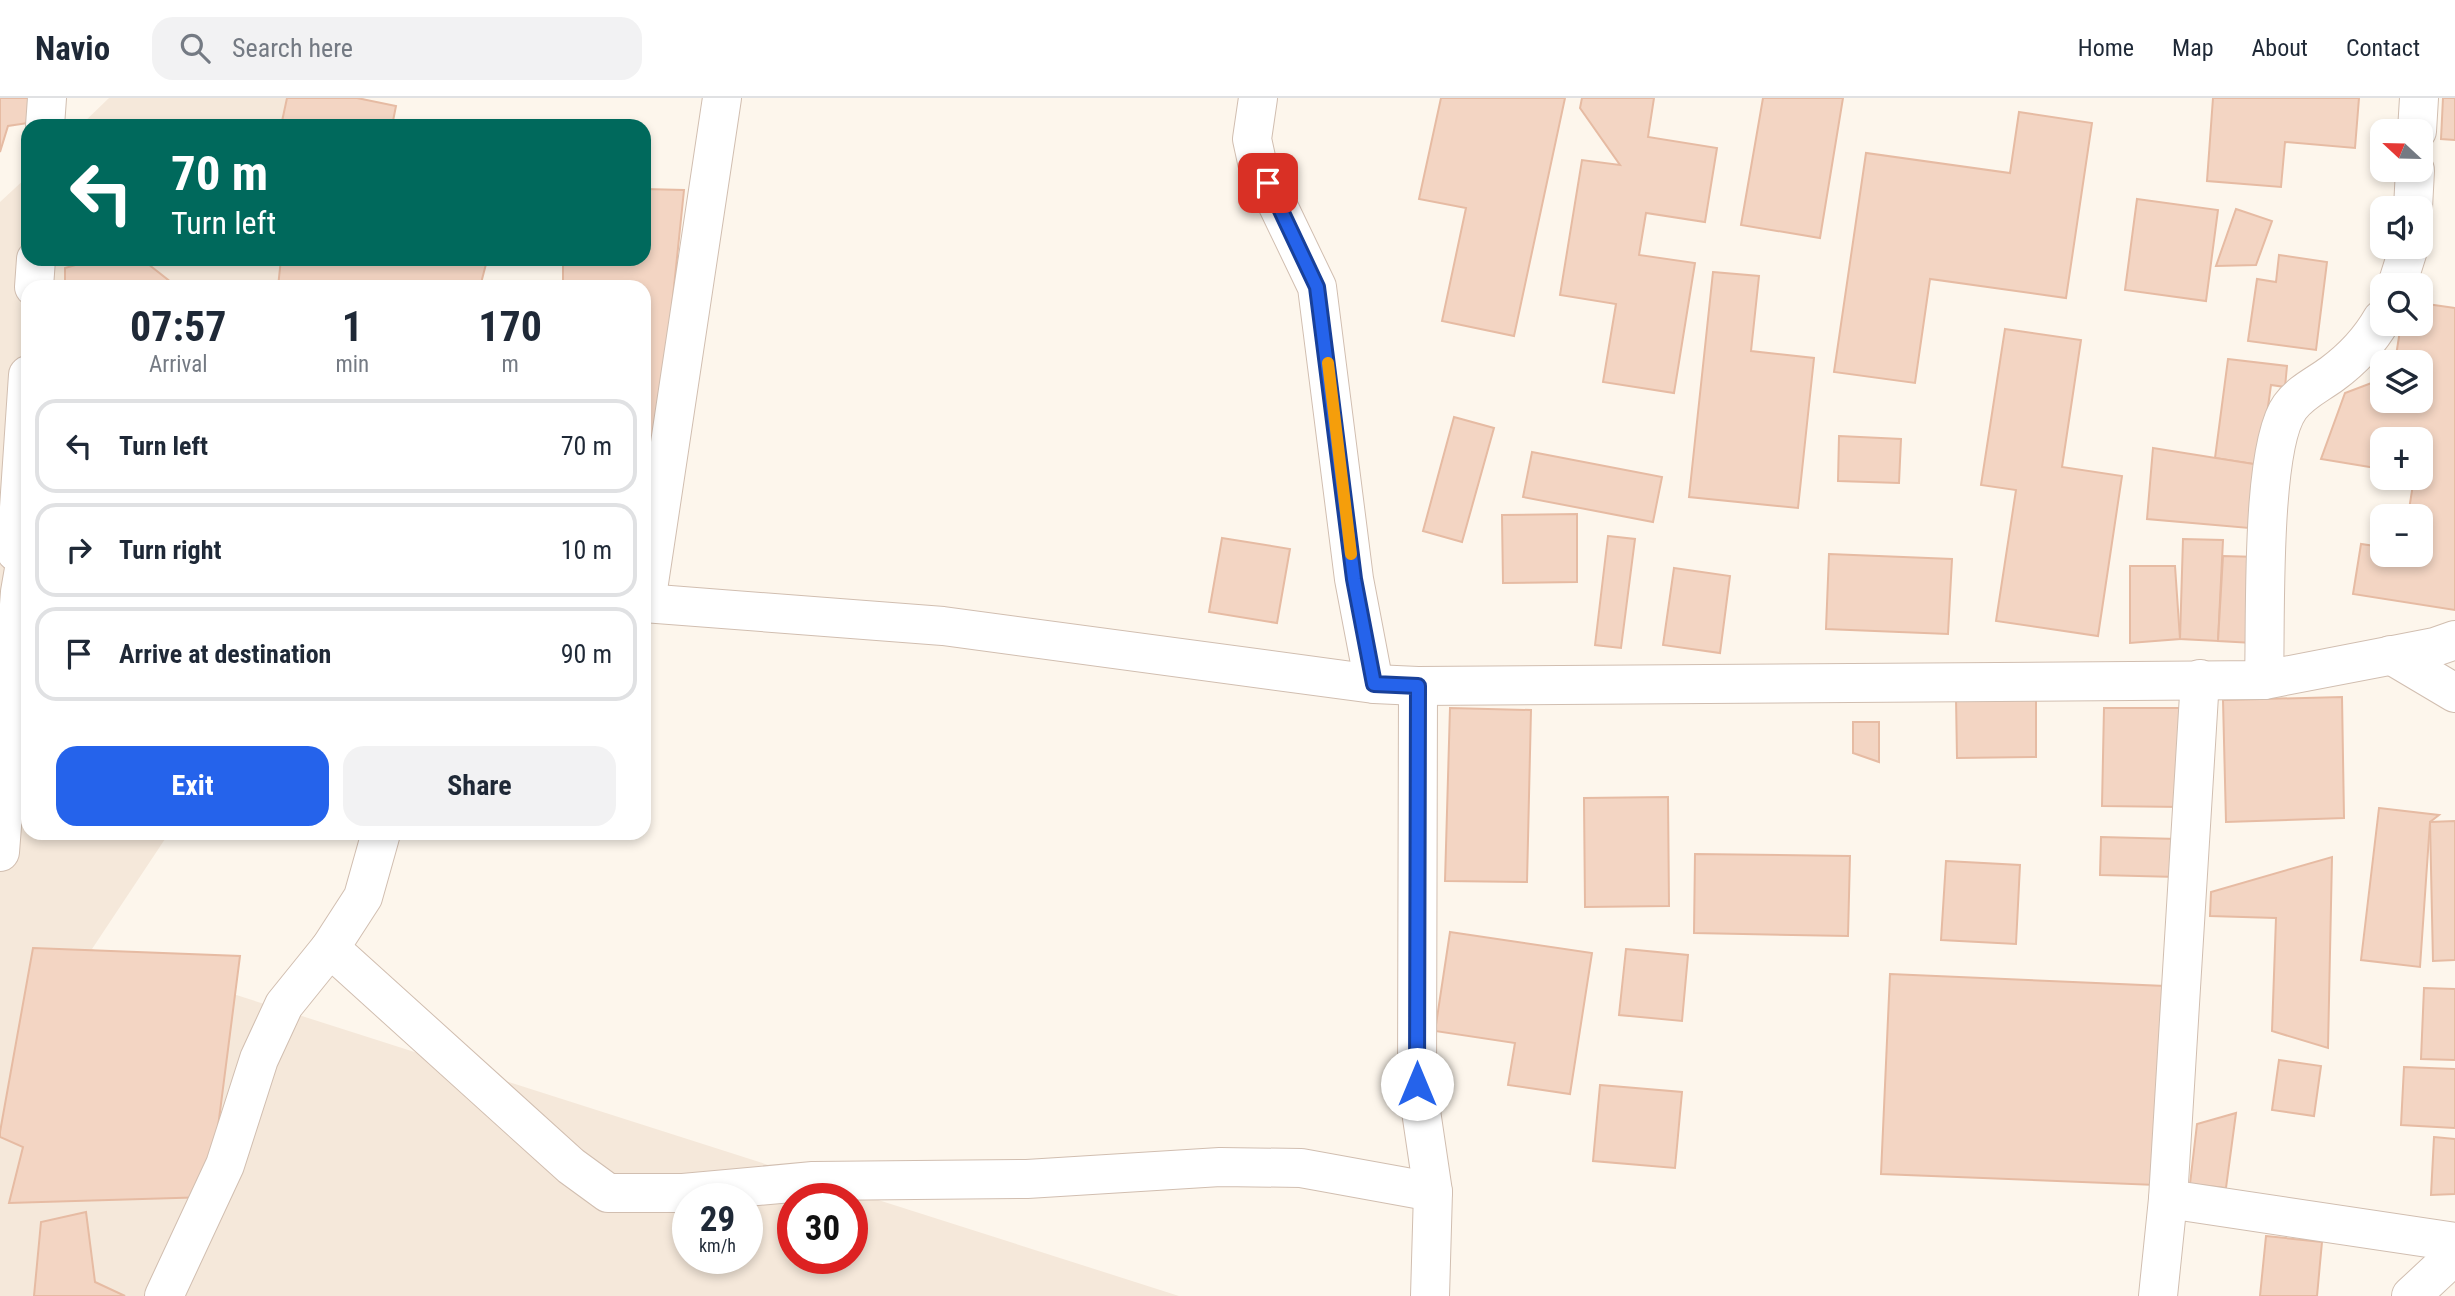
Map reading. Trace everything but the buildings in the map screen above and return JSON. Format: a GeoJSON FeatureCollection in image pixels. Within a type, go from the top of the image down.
{"type":"FeatureCollection","features":[{"type":"Feature","properties":{"kind":"street"},"geometry":{"type":"LineString","coordinates":[[46,119],[47,98]]}},
{"type":"Feature","properties":{"kind":"street"},"geometry":{"type":"LineString","coordinates":[[651,564],[722,98]]}},
{"type":"Feature","properties":{"kind":"street"},"geometry":{"type":"LineString","coordinates":[[1258,98],[1252,139],[1257,162],[1317,287],[1354,579],[1374,684]]}},
{"type":"Feature","properties":{"kind":"street"},"geometry":{"type":"LineString","coordinates":[[2418,119],[2419,98]]}},
{"type":"Feature","properties":{"kind":"street"},"geometry":{"type":"LineString","coordinates":[[2264,680],[2268,518],[2279,428],[2290,407],[2306,390],[2345,363],[2371,336]]}},
{"type":"Feature","properties":{"kind":"street"},"geometry":{"type":"LineString","coordinates":[[18,558],[21,503]]}},
{"type":"Feature","properties":{"kind":"street"},"geometry":{"type":"LineString","coordinates":[[0,852],[21,586]]}},
{"type":"Feature","properties":{"kind":"street"},"geometry":{"type":"LineString","coordinates":[[651,603],[943,626],[1374,684],[1418,686],[2003,684],[2264,680],[2391,655],[2455,639]]}},
{"type":"Feature","properties":{"kind":"street"},"geometry":{"type":"LineString","coordinates":[[2391,655],[2455,693]]}},
{"type":"Feature","properties":{"kind":"street"},"geometry":{"type":"LineString","coordinates":[[2158,1296],[2168,1199],[2200,680]]}},
{"type":"Feature","properties":{"kind":"street"},"geometry":{"type":"LineString","coordinates":[[1418,686],[1417,1084],[1433,1192],[1430,1296]]}},
{"type":"Feature","properties":{"kind":"street"},"geometry":{"type":"LineString","coordinates":[[164,1296],[225,1165],[258,1059],[284,1005],[330,948],[363,897],[379,840]]}},
{"type":"Feature","properties":{"kind":"street"},"geometry":{"type":"LineString","coordinates":[[330,948],[571,1167],[608,1193],[683,1193],[813,1181],[1027,1179],[1220,1167],[1301,1168],[1433,1192]]}},
{"type":"Feature","properties":{"kind":"street"},"geometry":{"type":"LineString","coordinates":[[2168,1199],[2455,1242]]}},
{"type":"Feature","properties":{"kind":"street"},"geometry":{"type":"LineString","coordinates":[[2412,1296],[2455,1255]]}},
{"type":"Feature","properties":{"kind":"shaded area"},"geometry":{"type":"Polygon","coordinates":[[[109,98],[364,98],[377,119],[87,119],[109,98]]]}},
{"type":"Feature","properties":{"kind":"shaded area"},"geometry":{"type":"Polygon","coordinates":[[[21,182],[21,266],[465,266],[474,280],[21,280],[21,840],[164,840],[92,949],[825,1183],[777,1183],[777,1274],[868,1274],[868,1197],[1179,1296],[0,1296],[0,202],[21,182]]]}},
{"type":"Feature","properties":{"kind":"slow traffic"},"geometry":{"type":"LineString","coordinates":[[1328,363],[1351,554]]}},
{"type":"Feature","properties":{"kind":"route"},"geometry":{"type":"LineString","coordinates":[[1268,183],[1317,287],[1354,579],[1374,684],[1418,686],[1417,1084]]}}]}
